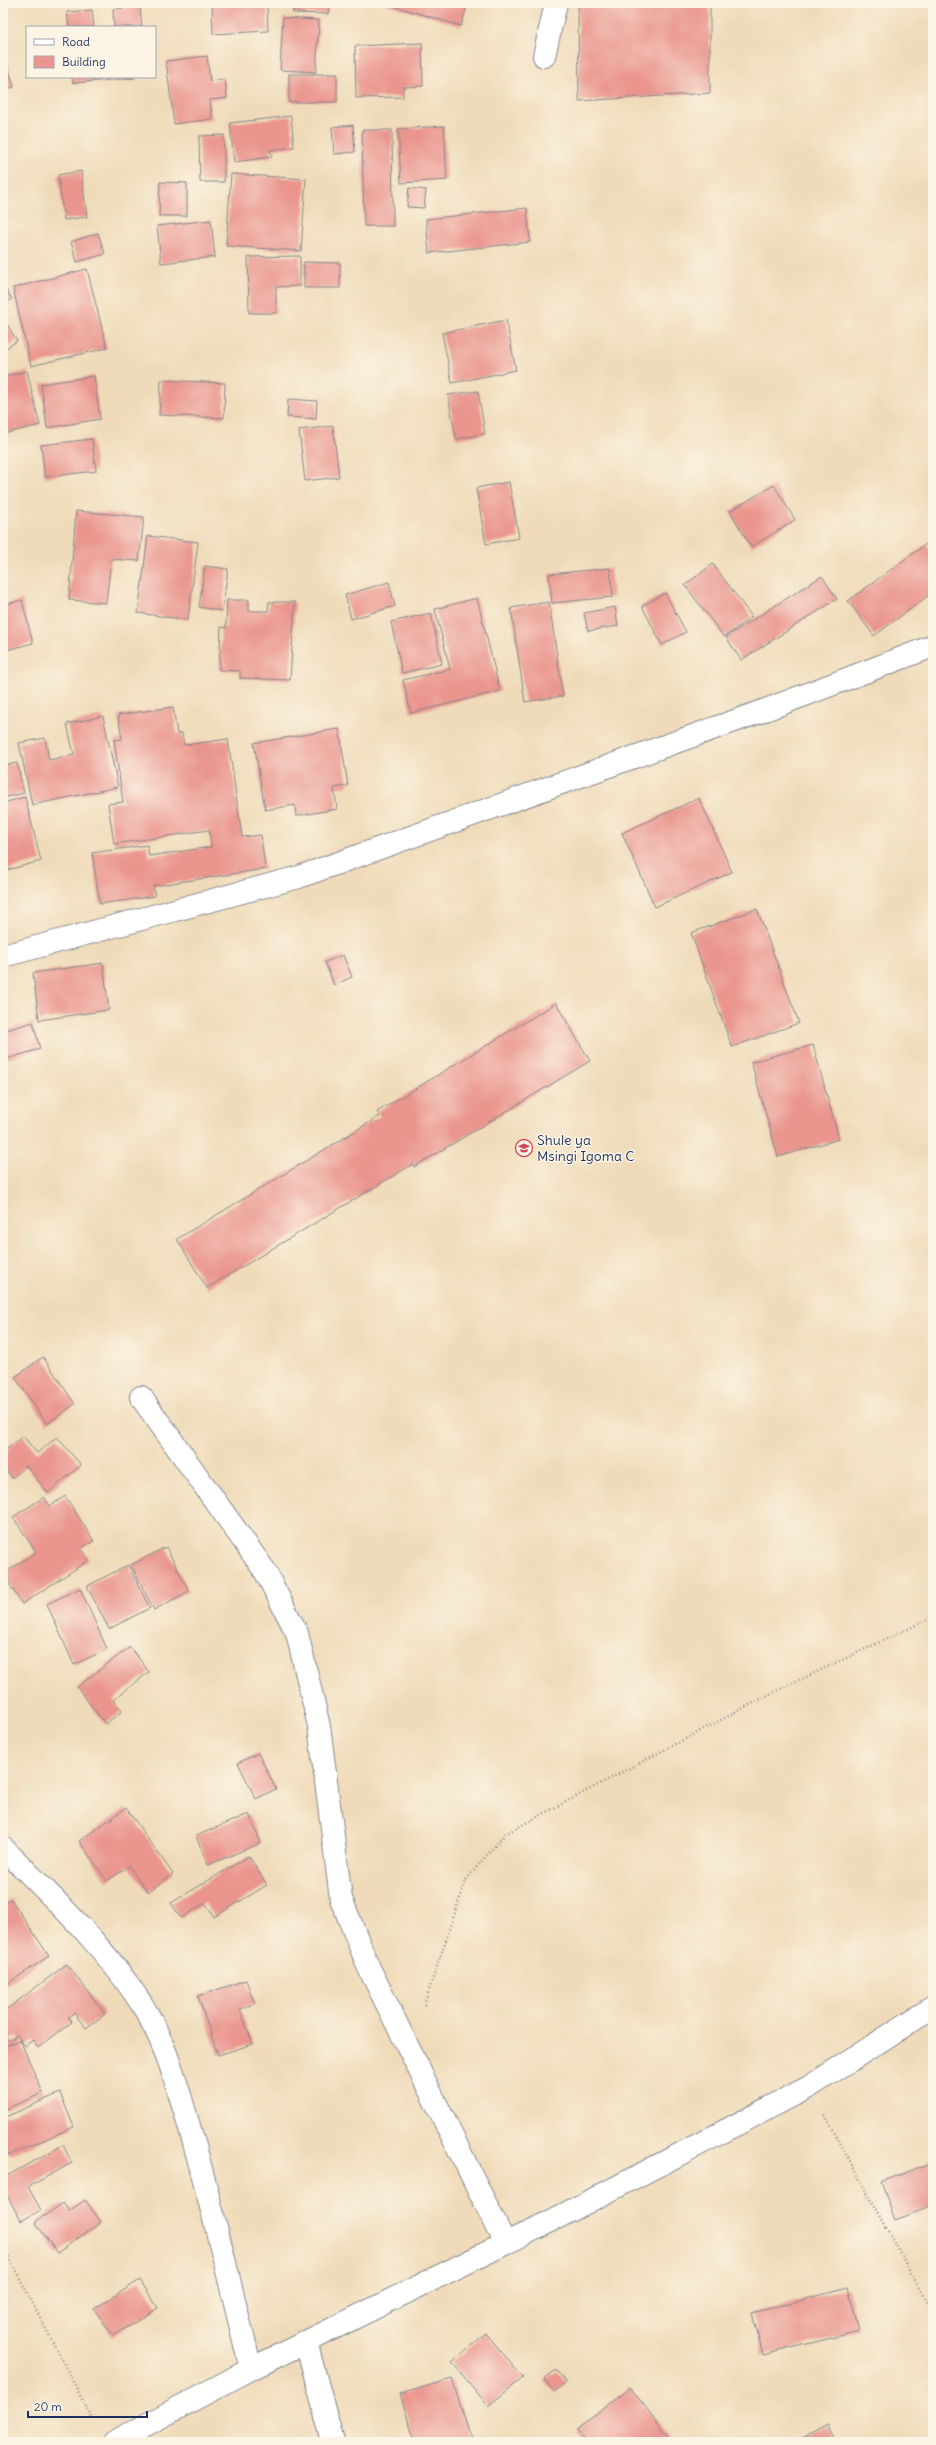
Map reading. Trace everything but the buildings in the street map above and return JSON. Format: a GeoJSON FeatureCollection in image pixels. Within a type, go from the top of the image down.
{"type":"FeatureCollection","features":[{"type":"Feature","properties":{"kind":"street"},"geometry":{"type":"LineString","coordinates":[[544,56],[556,3]]}},
{"type":"Feature","properties":{"kind":"street"},"geometry":{"type":"LineString","coordinates":[[3,956],[299,877],[768,709],[933,646]]}},
{"type":"Feature","properties":{"kind":"street"},"geometry":{"type":"LineString","coordinates":[[140,1397],[265,1571],[297,1633],[319,1726],[341,1899],[369,1968],[505,2243]]}},
{"type":"Feature","properties":{"kind":"street"},"geometry":{"type":"LineString","coordinates":[[3,1848],[107,1954],[142,2004],[162,2042],[180,2096],[203,2175],[251,2368]]}},
{"type":"Feature","properties":{"kind":"street"},"geometry":{"type":"LineString","coordinates":[[114,2442],[251,2368],[505,2243],[809,2087],[933,2007]]}},
{"type":"Feature","properties":{"kind":"street"},"geometry":{"type":"LineString","coordinates":[[306,2342],[333,2442]]}},
{"type":"Feature","properties":{"kind":"path"},"geometry":{"type":"LineString","coordinates":[[409,2050],[466,1880],[505,1834],[772,1693],[933,1617]]}},
{"type":"Feature","properties":{"kind":"path"},"geometry":{"type":"LineString","coordinates":[[809,2087],[933,2314]]}},
{"type":"Feature","properties":{"kind":"path"},"geometry":{"type":"LineString","coordinates":[[3,2246],[93,2421]]}},
{"type":"Feature","properties":{"kind":"place","name":"Shule ya Msingi Igoma C"},"geometry":{"type":"Point","coordinates":[524,1148]}}]}
